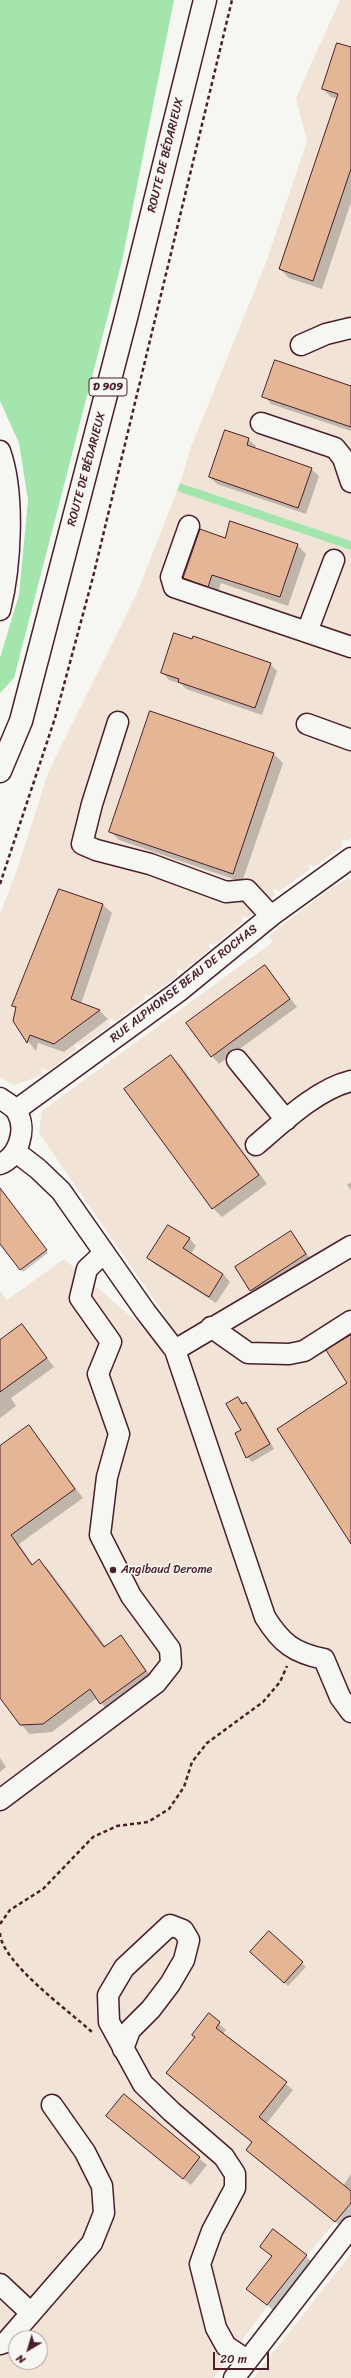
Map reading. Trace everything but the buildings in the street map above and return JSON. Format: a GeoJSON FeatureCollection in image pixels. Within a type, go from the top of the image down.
{"type":"FeatureCollection","features":[{"type":"Feature","properties":{"kind":"main road","name":"ROUTE DE BÉDARIEUX"},"geometry":{"type":"LineString","coordinates":[[0,771],[21,721],[127,314],[204,0]]}},
{"type":"Feature","properties":{"kind":"street"},"geometry":{"type":"LineString","coordinates":[[301,345],[326,334],[351,328]]}},
{"type":"Feature","properties":{"kind":"street"},"geometry":{"type":"LineString","coordinates":[[261,423],[335,448],[343,458],[351,482]]}},
{"type":"Feature","properties":{"kind":"street"},"geometry":{"type":"LineString","coordinates":[[0,451],[7,469],[10,549],[0,610]]}},
{"type":"Feature","properties":{"kind":"street"},"geometry":{"type":"LineString","coordinates":[[189,526],[170,577],[174,587],[351,647]]}},
{"type":"Feature","properties":{"kind":"street"},"geometry":{"type":"LineString","coordinates":[[307,632],[334,560]]}},
{"type":"Feature","properties":{"kind":"street"},"geometry":{"type":"LineString","coordinates":[[118,722],[92,804],[82,844],[96,850],[150,864],[226,892],[247,890],[271,916]]}},
{"type":"Feature","properties":{"kind":"street"},"geometry":{"type":"LineString","coordinates":[[307,724],[351,740]]}},
{"type":"Feature","properties":{"kind":"street","name":"RUE ALPHONSE BEAU DE ROCHAS"},"geometry":{"type":"LineString","coordinates":[[16,1110],[178,992],[271,916],[351,858]]}},
{"type":"Feature","properties":{"kind":"street"},"geometry":{"type":"LineString","coordinates":[[237,1060],[286,1120]]}},
{"type":"Feature","properties":{"kind":"street"},"geometry":{"type":"LineString","coordinates":[[256,1145],[304,1105],[344,1083],[351,1081]]}},
{"type":"Feature","properties":{"kind":"street"},"geometry":{"type":"LineString","coordinates":[[0,1098],[16,1110],[22,1127],[16,1152],[6,1162],[0,1164]]}},
{"type":"Feature","properties":{"kind":"street"},"geometry":{"type":"LineString","coordinates":[[16,1152],[38,1169],[61,1191],[175,1350],[265,1617],[277,1636],[307,1656],[324,1659],[340,1697],[351,1712]]}},
{"type":"Feature","properties":{"kind":"street"},"geometry":{"type":"LineString","coordinates":[[175,1350],[211,1327],[351,1246]]}},
{"type":"Feature","properties":{"kind":"street"},"geometry":{"type":"LineString","coordinates":[[0,1800],[156,1683],[171,1664],[170,1649],[131,1596],[100,1535],[107,1477],[119,1434],[98,1374],[111,1342],[80,1298],[87,1268],[104,1253]]}},
{"type":"Feature","properties":{"kind":"street"},"geometry":{"type":"LineString","coordinates":[[211,1327],[248,1353],[289,1354],[304,1351],[351,1321]]}},
{"type":"Feature","properties":{"kind":"street"},"geometry":{"type":"LineString","coordinates":[[123,2049],[130,2030],[151,2009],[170,1984],[184,1960],[189,1940],[183,1930],[170,1925],[152,1940],[124,1968],[108,1995],[109,2022],[123,2049],[143,2084],[172,2112],[224,2157],[235,2174],[235,2188],[212,2231],[200,2264],[216,2328],[226,2346],[247,2360]]}},
{"type":"Feature","properties":{"kind":"street"},"geometry":{"type":"LineString","coordinates":[[0,2344],[6,2342],[92,2243],[104,2213],[102,2186],[85,2152],[52,2105]]}},
{"type":"Feature","properties":{"kind":"street"},"geometry":{"type":"LineString","coordinates":[[234,2378],[351,2227]]}},
{"type":"Feature","properties":{"kind":"street"},"geometry":{"type":"LineString","coordinates":[[0,2284],[31,2313]]}},
{"type":"Feature","properties":{"kind":"path"},"geometry":{"type":"LineString","coordinates":[[0,884],[54,718],[93,577],[232,0]]}},
{"type":"Feature","properties":{"kind":"path"},"geometry":{"type":"LineString","coordinates":[[0,1924],[10,1910],[43,1889],[93,1837],[117,1826],[148,1822],[169,1809],[184,1787],[192,1762],[207,1743],[263,1702],[280,1682],[294,1648]]}},
{"type":"Feature","properties":{"kind":"path"},"geometry":{"type":"LineString","coordinates":[[0,1933],[0,1941],[12,1962],[103,2042],[123,2049]]}},
{"type":"Feature","properties":{"kind":"shaded area"},"geometry":{"type":"Polygon","coordinates":[[[340,0],[351,0],[351,541],[180,483],[191,447],[265,265],[307,141],[296,98],[340,0]]]}},
{"type":"Feature","properties":{"kind":"shaded area"},"geometry":{"type":"Polygon","coordinates":[[[177,491],[351,550],[351,837],[347,841],[343,839],[341,841],[343,846],[314,867],[310,864],[309,870],[280,891],[275,889],[273,890],[275,895],[247,918],[243,916],[242,922],[216,944],[211,943],[209,945],[210,949],[183,971],[179,969],[177,971],[178,976],[149,996],[145,994],[144,1000],[115,1021],[111,1019],[109,1021],[110,1025],[81,1046],[77,1044],[75,1046],[76,1050],[48,1071],[43,1068],[41,1070],[42,1075],[15,1085],[0,1078],[0,914],[17,870],[48,773],[137,593],[177,491]]]}},
{"type":"Feature","properties":{"kind":"shaded area"},"geometry":{"type":"Polygon","coordinates":[[[351,877],[351,2203],[293,2272],[214,2378],[0,2378],[0,1291],[7,1300],[64,1259],[150,1333],[166,1317],[39,1133],[42,1111],[273,942],[269,936],[333,887],[351,877]]]}},
{"type":"Feature","properties":{"kind":"shaded area"},"geometry":{"type":"Polygon","coordinates":[[[351,2254],[351,2378],[254,2378],[257,2373],[351,2254]]]}},
{"type":"Feature","properties":{"kind":"green space"},"geometry":{"type":"Polygon","coordinates":[[[0,0],[174,0],[122,261],[14,678],[0,693],[0,658],[19,595],[28,500],[19,443],[0,401],[0,0]]]}},
{"type":"Feature","properties":{"kind":"green space"},"geometry":{"type":"Polygon","coordinates":[[[180,483],[351,541],[351,550],[177,491],[180,483]]]}},
{"type":"Feature","properties":{"kind":"place","name":"Angibaud Derome"},"geometry":{"type":"Point","coordinates":[113,1570]}}]}
